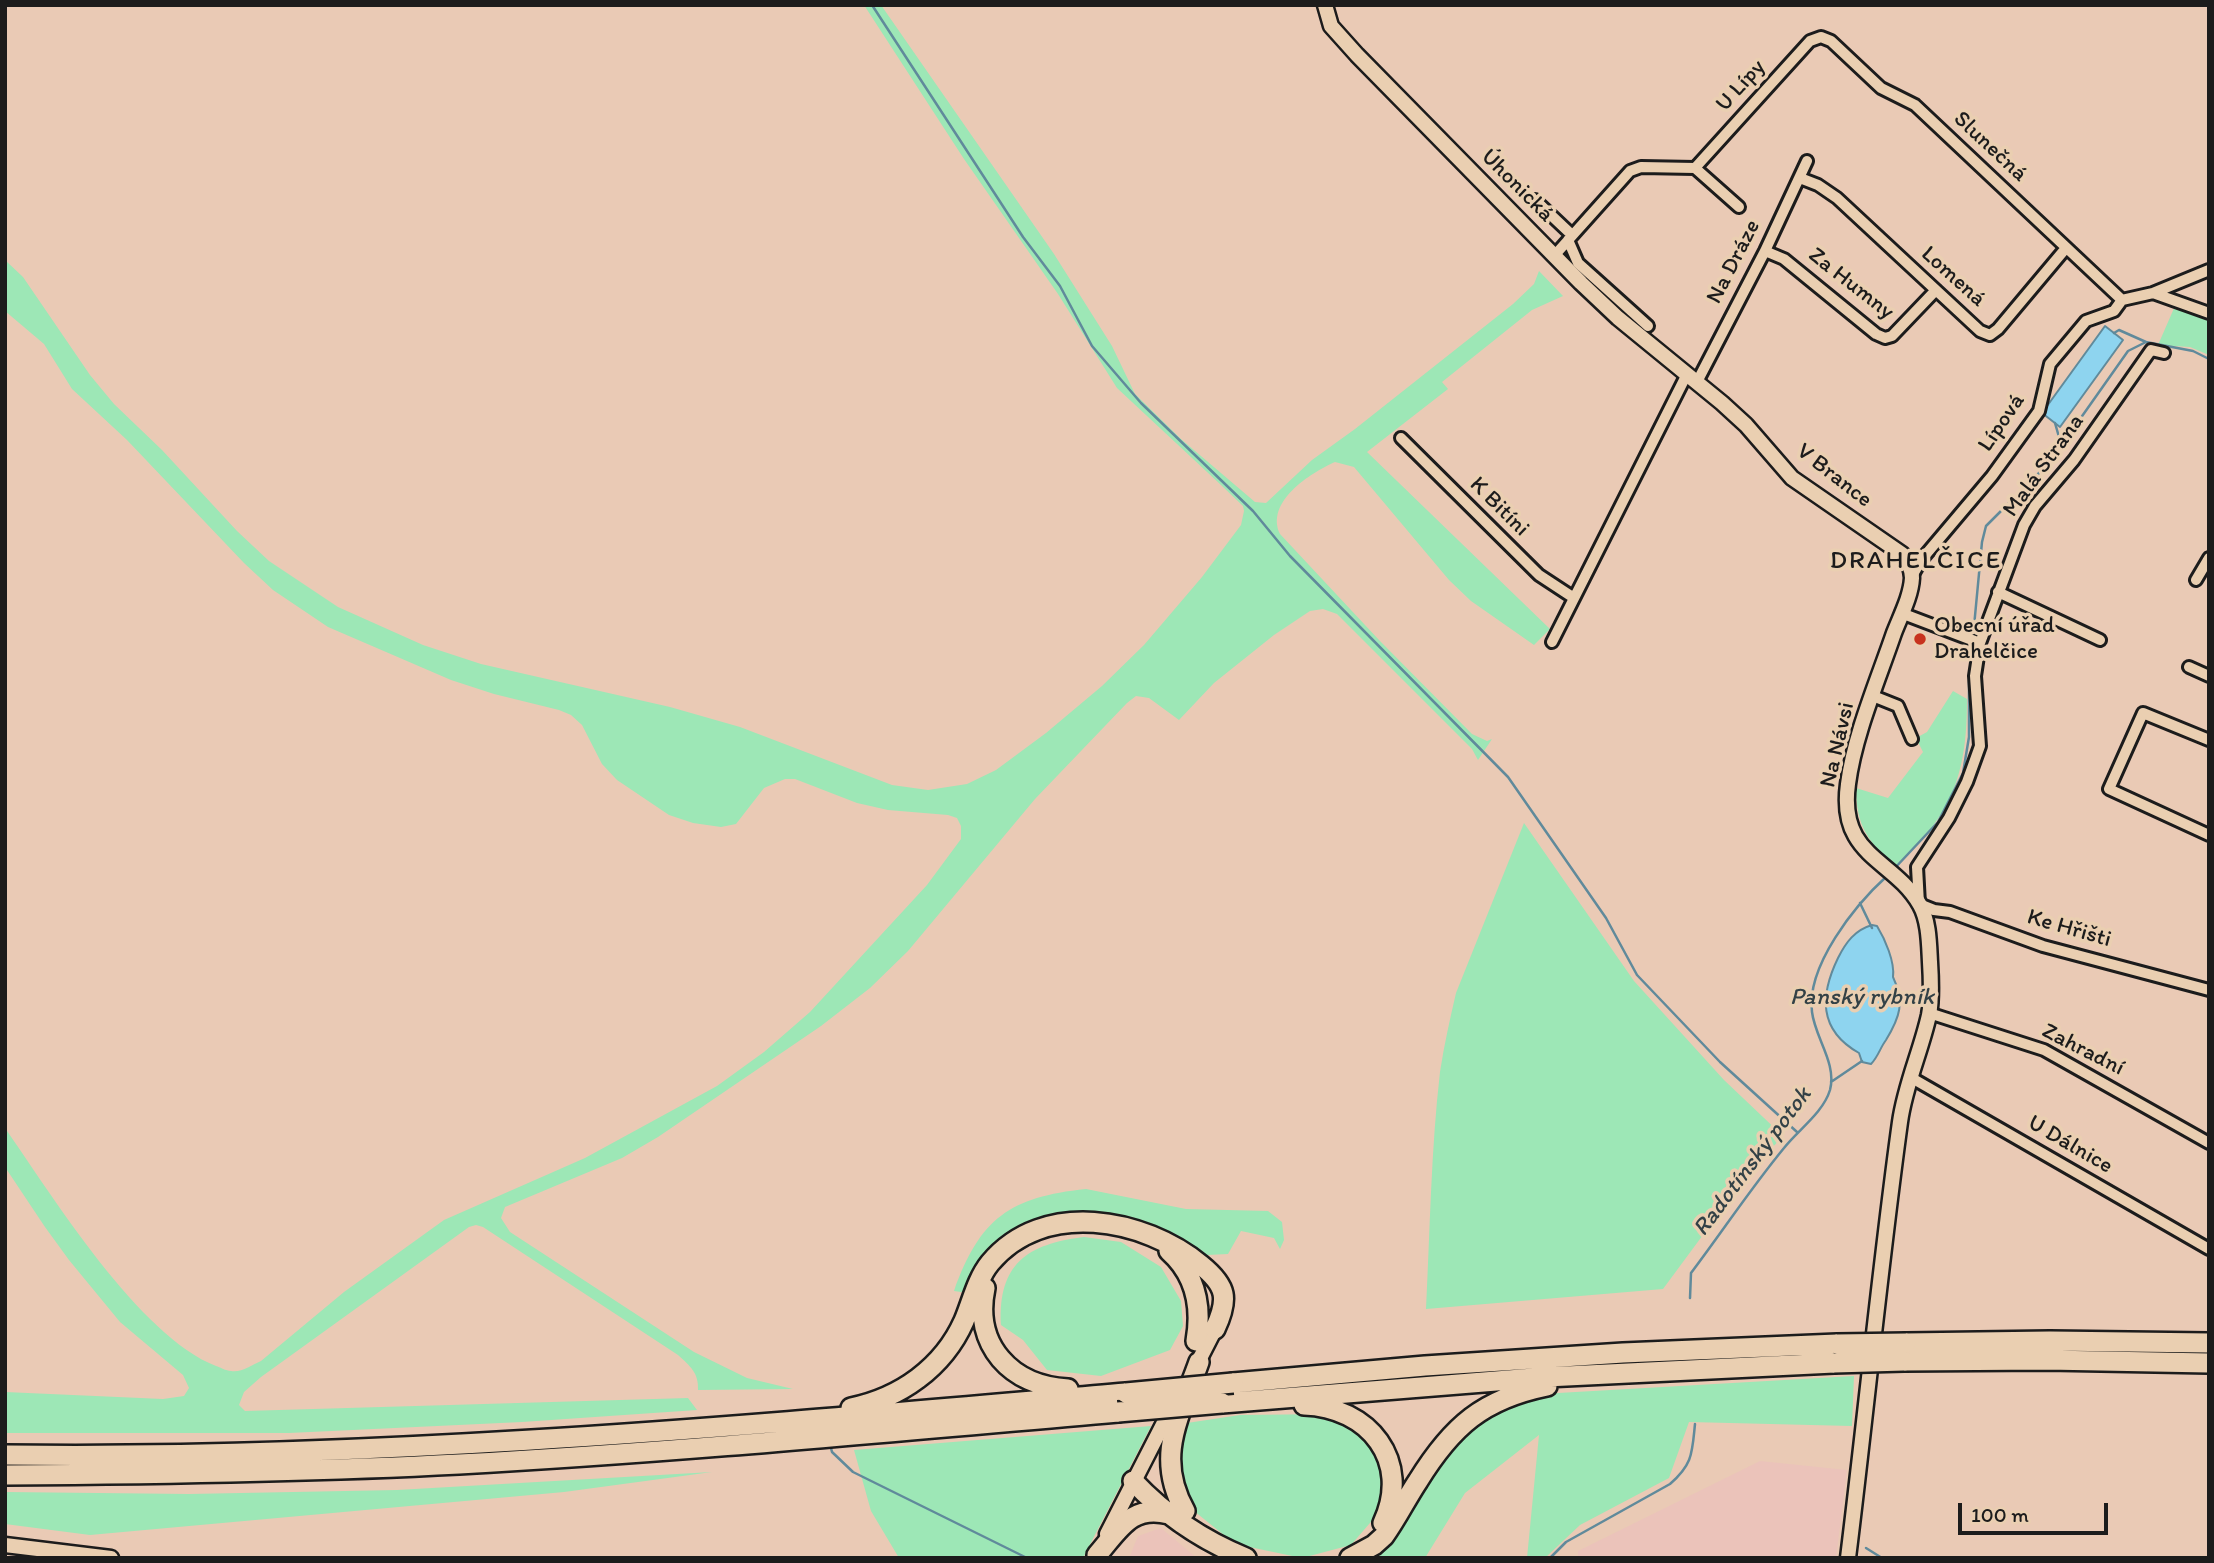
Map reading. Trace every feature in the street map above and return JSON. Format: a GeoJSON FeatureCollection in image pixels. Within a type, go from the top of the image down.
{"type":"FeatureCollection","features":[{"type":"Feature","properties":{"kind":"highway"},"geometry":{"type":"LineString","coordinates":[[778,1423],[862,1406],[914,1382],[932,1367],[950,1346],[986,1269],[1007,1247],[1031,1232],[1070,1223],[1105,1224],[1132,1229],[1171,1245],[1194,1259],[1215,1278],[1224,1292],[1225,1302],[1215,1329]]}},
{"type":"Feature","properties":{"kind":"highway"},"geometry":{"type":"LineString","coordinates":[[1132,1229],[1168,1251],[1187,1273],[1198,1305],[1196,1341]]}},
{"type":"Feature","properties":{"kind":"highway"},"geometry":{"type":"LineString","coordinates":[[1007,1247],[989,1278],[982,1307],[987,1335],[998,1356],[1026,1379],[1046,1387],[1126,1393]]}},
{"type":"Feature","properties":{"kind":"highway"},"geometry":{"type":"LineString","coordinates":[[5,1455],[209,1455],[456,1446],[778,1423],[1426,1366],[1685,1350],[1835,1354],[1905,1352],[2050,1341],[2209,1343]]}},
{"type":"Feature","properties":{"kind":"highway"},"geometry":{"type":"LineString","coordinates":[[1905,1352],[2047,1360],[2209,1363]]}},
{"type":"Feature","properties":{"kind":"highway"},"geometry":{"type":"LineString","coordinates":[[5,1475],[209,1474],[458,1464],[706,1448],[1835,1354]]}},
{"type":"Feature","properties":{"kind":"highway"},"geometry":{"type":"LineString","coordinates":[[1177,1513],[1170,1456],[1173,1437],[1199,1362]]}},
{"type":"Feature","properties":{"kind":"highway"},"geometry":{"type":"LineString","coordinates":[[1354,1556],[1384,1536],[1440,1447],[1472,1415],[1510,1396],[1603,1374]]}},
{"type":"Feature","properties":{"kind":"highway"},"geometry":{"type":"LineString","coordinates":[[1222,1403],[1324,1407],[1348,1414],[1370,1431],[1387,1457],[1392,1487],[1389,1507],[1382,1523],[1354,1556]]}},
{"type":"Feature","properties":{"kind":"highway"},"geometry":{"type":"LineString","coordinates":[[1133,1481],[1159,1489],[1177,1513],[1216,1543],[1246,1558]]}},
{"type":"Feature","properties":{"kind":"highway"},"geometry":{"type":"LineString","coordinates":[[1097,1556],[1133,1516],[1150,1510],[1177,1513]]}},
{"type":"Feature","properties":{"kind":"main road","name":"Úhonická"},"geometry":{"type":"LineString","coordinates":[[1325,5],[1331,26],[1357,55],[1554,256],[1619,318],[1692,378]]}},
{"type":"Feature","properties":{"kind":"main road","name":"V Brance"},"geometry":{"type":"LineString","coordinates":[[1692,378],[1746,425],[1793,478],[1902,554],[1911,568],[1912,576]]}},
{"type":"Feature","properties":{"kind":"main road","name":"Na Návsi"},"geometry":{"type":"LineString","coordinates":[[1912,576],[1910,591],[1873,696],[1847,786],[1848,808],[1855,838],[1919,904]]}},
{"type":"Feature","properties":{"kind":"main road"},"geometry":{"type":"LineString","coordinates":[[1848,1558],[1902,1110],[1929,1013],[1930,964],[1925,918],[1919,904]]}},
{"type":"Feature","properties":{"kind":"main road"},"geometry":{"type":"LineString","coordinates":[[1097,1556],[1168,1413],[1199,1362],[1215,1329]]}},
{"type":"Feature","properties":{"kind":"main road"},"geometry":{"type":"LineString","coordinates":[[1168,1413],[1196,1341]]}},
{"type":"Feature","properties":{"kind":"main road"},"geometry":{"type":"LineString","coordinates":[[5,1545],[111,1558]]}},
{"type":"Feature","properties":{"kind":"street","name":"U Lípy"},"geometry":{"type":"LineString","coordinates":[[1695,168],[1810,41],[1821,37]]}},
{"type":"Feature","properties":{"kind":"street","name":"Slunečná"},"geometry":{"type":"LineString","coordinates":[[1821,37],[1831,41],[1881,88],[1915,106],[2122,300]]}},
{"type":"Feature","properties":{"kind":"street","name":"Na Dráze"},"geometry":{"type":"LineString","coordinates":[[1552,642],[1692,378],[1765,251],[1807,162]]}},
{"type":"Feature","properties":{"kind":"street"},"geometry":{"type":"LineString","coordinates":[[1554,256],[1630,171],[1641,167],[1695,168],[1739,207]]}},
{"type":"Feature","properties":{"kind":"street","name":"Lomená"},"geometry":{"type":"LineString","coordinates":[[1800,178],[1818,185],[1837,198],[1980,331],[1990,335],[2066,248]]}},
{"type":"Feature","properties":{"kind":"street"},"geometry":{"type":"LineString","coordinates":[[1535,200],[1570,237],[1578,263],[1648,326]]}},
{"type":"Feature","properties":{"kind":"street","name":"Za Humny"},"geometry":{"type":"LineString","coordinates":[[1765,251],[1784,259],[1876,334],[1885,338],[1892,336],[1936,290]]}},
{"type":"Feature","properties":{"kind":"street"},"geometry":{"type":"LineString","coordinates":[[2122,300],[2153,293],[2209,270]]}},
{"type":"Feature","properties":{"kind":"street"},"geometry":{"type":"LineString","coordinates":[[2153,293],[2209,313]]}},
{"type":"Feature","properties":{"kind":"street","name":"Lípová"},"geometry":{"type":"LineString","coordinates":[[1912,576],[1922,559],[1992,476],[2039,411],[2050,364],[2086,321],[2114,311],[2122,300]]}},
{"type":"Feature","properties":{"kind":"street","name":"Malá Strana"},"geometry":{"type":"LineString","coordinates":[[1919,904],[1917,867],[1949,818],[1967,782],[1979,746],[1974,640],[1998,592],[2024,525],[2035,506],[2074,460],[2151,350],[2164,353]]}},
{"type":"Feature","properties":{"kind":"street","name":"K Bitíni"},"geometry":{"type":"LineString","coordinates":[[1401,438],[1539,575],[1574,598]]}},
{"type":"Feature","properties":{"kind":"street"},"geometry":{"type":"LineString","coordinates":[[2196,580],[2209,558]]}},
{"type":"Feature","properties":{"kind":"street"},"geometry":{"type":"LineString","coordinates":[[1998,592],[2100,640]]}},
{"type":"Feature","properties":{"kind":"street"},"geometry":{"type":"LineString","coordinates":[[1901,613],[1974,640]]}},
{"type":"Feature","properties":{"kind":"street"},"geometry":{"type":"LineString","coordinates":[[2189,667],[2209,676]]}},
{"type":"Feature","properties":{"kind":"street"},"geometry":{"type":"LineString","coordinates":[[1873,696],[1898,706],[1912,739]]}},
{"type":"Feature","properties":{"kind":"street"},"geometry":{"type":"LineString","coordinates":[[2209,740],[2143,713],[2109,789],[2209,835]]}},
{"type":"Feature","properties":{"kind":"street","name":"Ke Hřišti"},"geometry":{"type":"LineString","coordinates":[[1919,904],[2043,946],[2209,990]]}},
{"type":"Feature","properties":{"kind":"street","name":"Zahradní"},"geometry":{"type":"LineString","coordinates":[[1929,1013],[2044,1050],[2209,1143]]}},
{"type":"Feature","properties":{"kind":"street","name":"U Dálnice"},"geometry":{"type":"LineString","coordinates":[[1910,1077],[2209,1249]]}},
{"type":"Feature","properties":{"kind":"shaded area"},"geometry":{"type":"Polygon","coordinates":[[[1760,1461],[1847,1470],[1836,1558],[1578,1558],[1578,1551],[1760,1461]]]}},
{"type":"Feature","properties":{"kind":"shaded area"},"geometry":{"type":"Polygon","coordinates":[[[1161,1528],[1197,1558],[1129,1558],[1138,1536],[1161,1528]]]}},
{"type":"Feature","properties":{"kind":"green space"},"geometry":{"type":"Polygon","coordinates":[[[864,5],[881,5],[1054,254],[1112,346],[1135,394],[1181,439],[1255,502],[1266,503],[1312,460],[1513,304],[1534,284],[1539,271],[1563,296],[1532,310],[1442,382],[1448,389],[1367,452],[1550,629],[1534,645],[1471,601],[1449,580],[1354,467],[1335,462],[1314,473],[1284,500],[1277,522],[1280,534],[1472,734],[1487,741],[1492,739],[1478,760],[1472,749],[1337,614],[1323,609],[1310,611],[1274,635],[1214,683],[1179,720],[1149,698],[1136,696],[1127,703],[1035,799],[908,951],[870,988],[821,1026],[658,1137],[622,1158],[505,1207],[501,1218],[510,1232],[694,1352],[747,1378],[793,1389],[698,1390],[695,1374],[678,1355],[483,1227],[476,1225],[469,1227],[261,1377],[244,1392],[239,1405],[245,1411],[688,1398],[697,1410],[522,1422],[289,1433],[5,1433],[5,1392],[163,1399],[184,1396],[189,1388],[183,1375],[120,1322],[45,1227],[5,1167],[5,1128],[100,1262],[157,1326],[187,1350],[216,1366],[229,1371],[243,1370],[261,1361],[344,1292],[444,1220],[585,1158],[717,1086],[764,1052],[810,1012],[927,885],[961,839],[961,826],[957,818],[948,815],[888,810],[857,803],[795,779],[785,779],[764,788],[736,824],[721,827],[693,823],[669,815],[617,780],[602,764],[582,725],[571,715],[451,680],[328,627],[273,590],[127,440],[72,389],[44,344],[5,311],[5,260],[23,277],[90,375],[114,404],[269,561],[338,607],[423,645],[481,664],[670,707],[740,727],[892,785],[928,790],[967,784],[996,770],[1046,733],[1102,686],[1144,645],[1202,577],[1241,525],[1244,511],[1243,506],[1117,388],[1058,294],[964,159],[864,5]]]}},
{"type":"Feature","properties":{"kind":"green space"},"geometry":{"type":"Polygon","coordinates":[[[2175,306],[2209,317],[2209,355],[2190,347],[2158,345],[2175,306]]]}},
{"type":"Feature","properties":{"kind":"green space"},"geometry":{"type":"Polygon","coordinates":[[[1953,691],[1967,699],[1964,750],[1956,782],[1932,827],[1896,866],[1871,841],[1861,823],[1856,788],[1888,798],[1923,752],[1916,738],[1927,732],[1953,691]]]}},
{"type":"Feature","properties":{"kind":"green space"},"geometry":{"type":"Polygon","coordinates":[[[1524,823],[1634,981],[1724,1080],[1783,1136],[1748,1174],[1663,1289],[1426,1309],[1435,1131],[1445,1042],[1456,993],[1524,823]]]}},
{"type":"Feature","properties":{"kind":"green space"},"geometry":{"type":"Polygon","coordinates":[[[1086,1189],[1186,1209],[1268,1211],[1282,1222],[1284,1240],[1280,1249],[1274,1238],[1241,1231],[1228,1254],[1207,1255],[1166,1231],[1131,1217],[1094,1211],[1060,1213],[1024,1224],[1003,1239],[968,1293],[954,1291],[975,1245],[1001,1216],[1037,1198],[1086,1189]]]}},
{"type":"Feature","properties":{"kind":"green space"},"geometry":{"type":"Polygon","coordinates":[[[1084,1237],[1121,1242],[1161,1267],[1181,1301],[1183,1326],[1170,1350],[1101,1376],[1047,1370],[1023,1340],[1001,1325],[1001,1304],[1005,1286],[1020,1261],[1047,1245],[1084,1237]]]}},
{"type":"Feature","properties":{"kind":"green space"},"geometry":{"type":"Polygon","coordinates":[[[1854,1376],[1852,1426],[1689,1422],[1669,1478],[1580,1525],[1545,1558],[1527,1558],[1539,1435],[1465,1493],[1425,1558],[1366,1558],[1453,1439],[1485,1414],[1541,1394],[1854,1376]]]}},
{"type":"Feature","properties":{"kind":"green space"},"geometry":{"type":"Polygon","coordinates":[[[1333,1414],[1371,1440],[1384,1479],[1376,1516],[1351,1545],[1302,1558],[1235,1544],[1194,1511],[1175,1472],[1187,1423],[1240,1415],[1333,1414]]]}},
{"type":"Feature","properties":{"kind":"green space"},"geometry":{"type":"Polygon","coordinates":[[[1151,1426],[1083,1558],[899,1558],[871,1511],[854,1450],[1151,1426]]]}},
{"type":"Feature","properties":{"kind":"green space"},"geometry":{"type":"Polygon","coordinates":[[[712,1472],[564,1492],[90,1535],[5,1524],[5,1492],[189,1494],[397,1490],[712,1472]]]}},
{"type":"Feature","properties":{"kind":"water"},"geometry":{"type":"Polygon","coordinates":[[[2105,326],[2123,340],[2060,427],[2042,413],[2105,326]]]}},
{"type":"Feature","properties":{"kind":"water","name":"Panský rybník"},"geometry":{"type":"Polygon","coordinates":[[[1872,925],[1877,926],[1889,951],[1900,1002],[1895,1024],[1871,1064],[1862,1062],[1859,1053],[1836,1034],[1826,1011],[1826,998],[1832,972],[1844,947],[1856,933],[1872,925]]]}},
{"type":"Feature","properties":{"kind":"waterway"},"geometry":{"type":"LineString","coordinates":[[872,5],[1023,237],[1060,286],[1092,346],[1141,403],[1253,511],[1290,556],[1508,777],[1606,918],[1637,975],[1720,1062],[1797,1132]]}},
{"type":"Feature","properties":{"kind":"waterway"},"geometry":{"type":"LineString","coordinates":[[2114,333],[2119,330],[2146,342]]}},
{"type":"Feature","properties":{"kind":"waterway","name":"Radotínský potok"},"geometry":{"type":"LineString","coordinates":[[1973,637],[1982,542],[1986,526],[2049,463],[2128,351],[2146,342],[2193,351],[2209,359]]}},
{"type":"Feature","properties":{"kind":"waterway"},"geometry":{"type":"LineString","coordinates":[[2055,423],[2061,444]]}},
{"type":"Feature","properties":{"kind":"waterway","name":"Radotínský potok"},"geometry":{"type":"LineString","coordinates":[[1894,869],[1938,822],[1963,773],[1969,737],[1972,644]]}},
{"type":"Feature","properties":{"kind":"waterway","name":"Radotínský potok"},"geometry":{"type":"LineString","coordinates":[[1690,1298],[1691,1273],[1772,1163],[1827,1098],[1831,1070],[1812,1012],[1812,994],[1817,975],[1835,938],[1861,903],[1887,876]]}},
{"type":"Feature","properties":{"kind":"waterway"},"geometry":{"type":"LineString","coordinates":[[1860,903],[1872,928]]}},
{"type":"Feature","properties":{"kind":"waterway"},"geometry":{"type":"LineString","coordinates":[[1831,1082],[1862,1061]]}},
{"type":"Feature","properties":{"kind":"waterway","name":"Radotínský potok"},"geometry":{"type":"LineString","coordinates":[[1550,1558],[1566,1542],[1670,1484],[1683,1470],[1690,1457],[1695,1424]]}},
{"type":"Feature","properties":{"kind":"waterway"},"geometry":{"type":"LineString","coordinates":[[830,1444],[832,1452],[853,1472],[1027,1558]]}},
{"type":"Feature","properties":{"kind":"waterway"},"geometry":{"type":"LineString","coordinates":[[1866,1548],[1882,1558]]}},
{"type":"Feature","properties":{"kind":"place","name":"Obecní úřad Drahelčice"},"geometry":{"type":"Point","coordinates":[1920,639]}},
{"type":"Feature","properties":{"kind":"district","name":"DRAHELČICE"},"geometry":{"type":"Point","coordinates":[1916,561]}}]}
